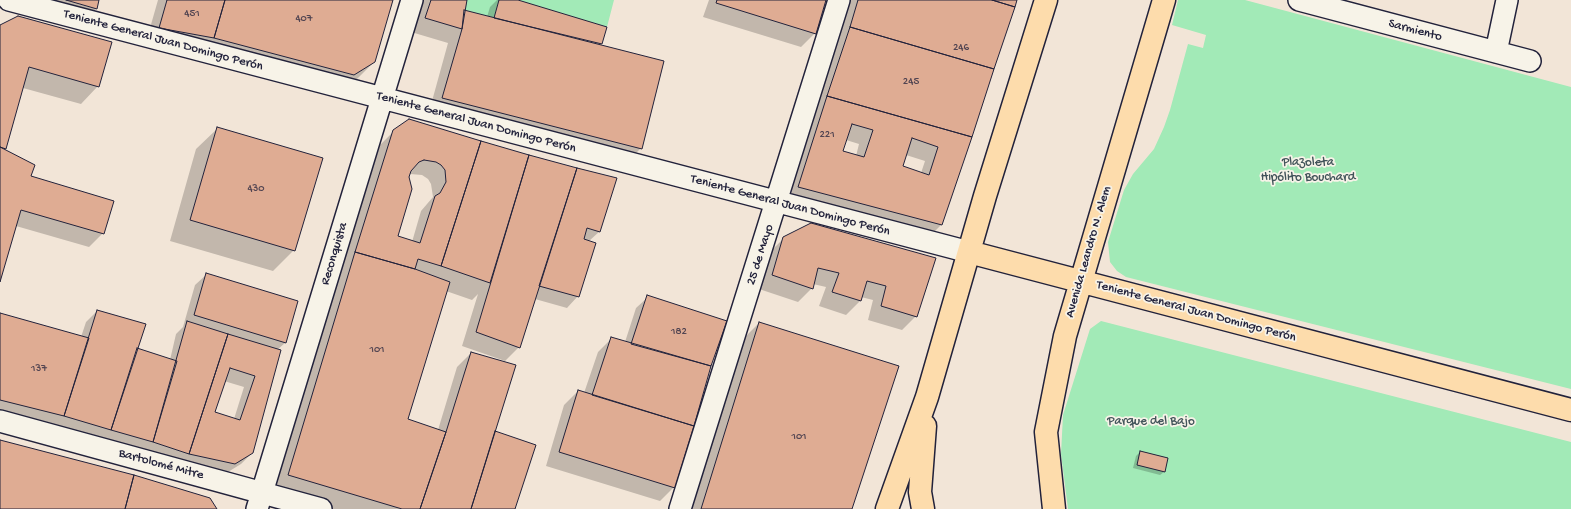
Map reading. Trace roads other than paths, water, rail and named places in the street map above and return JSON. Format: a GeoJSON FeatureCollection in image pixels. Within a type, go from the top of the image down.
{"type":"FeatureCollection","features":[{"type":"Feature","properties":{"kind":"main road"},"geometry":{"type":"LineString","coordinates":[[887,509],[927,397],[969,252],[1046,0]]}},
{"type":"Feature","properties":{"kind":"main road","name":"Avenida Leandro N. Alem"},"geometry":{"type":"LineString","coordinates":[[1054,509],[1046,432],[1065,336],[1164,0]]}},
{"type":"Feature","properties":{"kind":"main road","name":"Teniente General Juan Domingo Perón"},"geometry":{"type":"LineString","coordinates":[[969,252],[1571,410]]}},
{"type":"Feature","properties":{"kind":"main road"},"geometry":{"type":"LineString","coordinates":[[923,509],[920,492],[927,397]]}},
{"type":"Feature","properties":{"kind":"street","name":"Teniente General Juan Domingo Perón"},"geometry":{"type":"LineString","coordinates":[[9,0],[969,252]]}},
{"type":"Feature","properties":{"kind":"street","name":"Reconquista"},"geometry":{"type":"LineString","coordinates":[[260,501],[412,0]]}},
{"type":"Feature","properties":{"kind":"street","name":"25 de Mayo"},"geometry":{"type":"LineString","coordinates":[[680,509],[839,0]]}},
{"type":"Feature","properties":{"kind":"street","name":"Sarmiento"},"geometry":{"type":"LineString","coordinates":[[1299,0],[1530,61]]}},
{"type":"Feature","properties":{"kind":"street"},"geometry":{"type":"LineString","coordinates":[[1500,53],[1507,0]]}},
{"type":"Feature","properties":{"kind":"street","name":"Bartolomé Mitre"},"geometry":{"type":"LineString","coordinates":[[0,421],[260,501],[321,509]]}},
{"type":"Feature","properties":{"kind":"park label","name":"Plazoleta Hipólito Bouchard"},"geometry":{"type":"Point","coordinates":[1308,170]}},
{"type":"Feature","properties":{"kind":"park label","name":"Parque del Bajo"},"geometry":{"type":"Point","coordinates":[1151,422]}}]}
